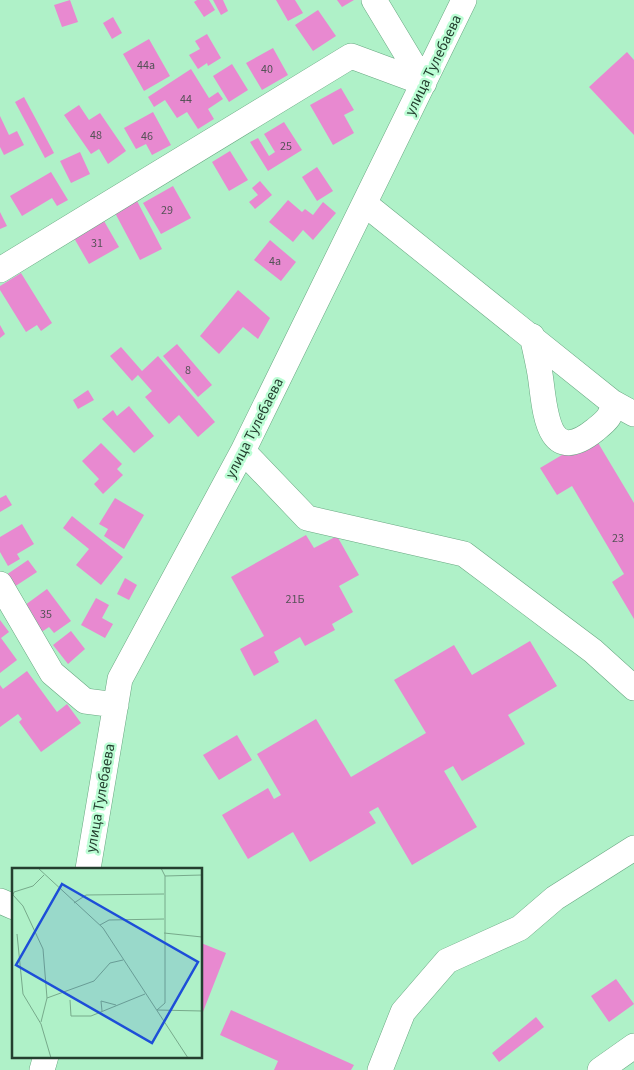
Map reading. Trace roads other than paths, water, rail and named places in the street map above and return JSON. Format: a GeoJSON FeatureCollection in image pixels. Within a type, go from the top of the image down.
{"type":"FeatureCollection","features":[{"type":"Feature","properties":{"kind":"street"},"geometry":{"type":"LineString","coordinates":[[374,0],[424,82]]}},
{"type":"Feature","properties":{"kind":"street","name":"улица Тулебаева"},"geometry":{"type":"LineString","coordinates":[[88,868],[120,679],[243,451],[464,0]]}},
{"type":"Feature","properties":{"kind":"street"},"geometry":{"type":"LineString","coordinates":[[0,270],[351,56],[424,82]]}},
{"type":"Feature","properties":{"kind":"street"},"geometry":{"type":"LineString","coordinates":[[365,204],[612,402],[634,414]]}},
{"type":"Feature","properties":{"kind":"street"},"geometry":{"type":"LineString","coordinates":[[532,336],[546,419],[552,434],[560,440],[580,439],[593,432],[610,417],[613,411],[612,402]]}},
{"type":"Feature","properties":{"kind":"street"},"geometry":{"type":"LineString","coordinates":[[243,451],[307,518],[464,554],[594,651],[634,688]]}},
{"type":"Feature","properties":{"kind":"street"},"geometry":{"type":"LineString","coordinates":[[0,584],[52,673],[85,701],[116,705]]}},
{"type":"Feature","properties":{"kind":"street"},"geometry":{"type":"LineString","coordinates":[[380,1070],[402,1012],[447,961],[520,928],[555,898],[634,848]]}},
{"type":"Feature","properties":{"kind":"street"},"geometry":{"type":"LineString","coordinates":[[0,901],[12,906]]}},
{"type":"Feature","properties":{"kind":"street"},"geometry":{"type":"LineString","coordinates":[[600,1070],[634,1046]]}}]}
